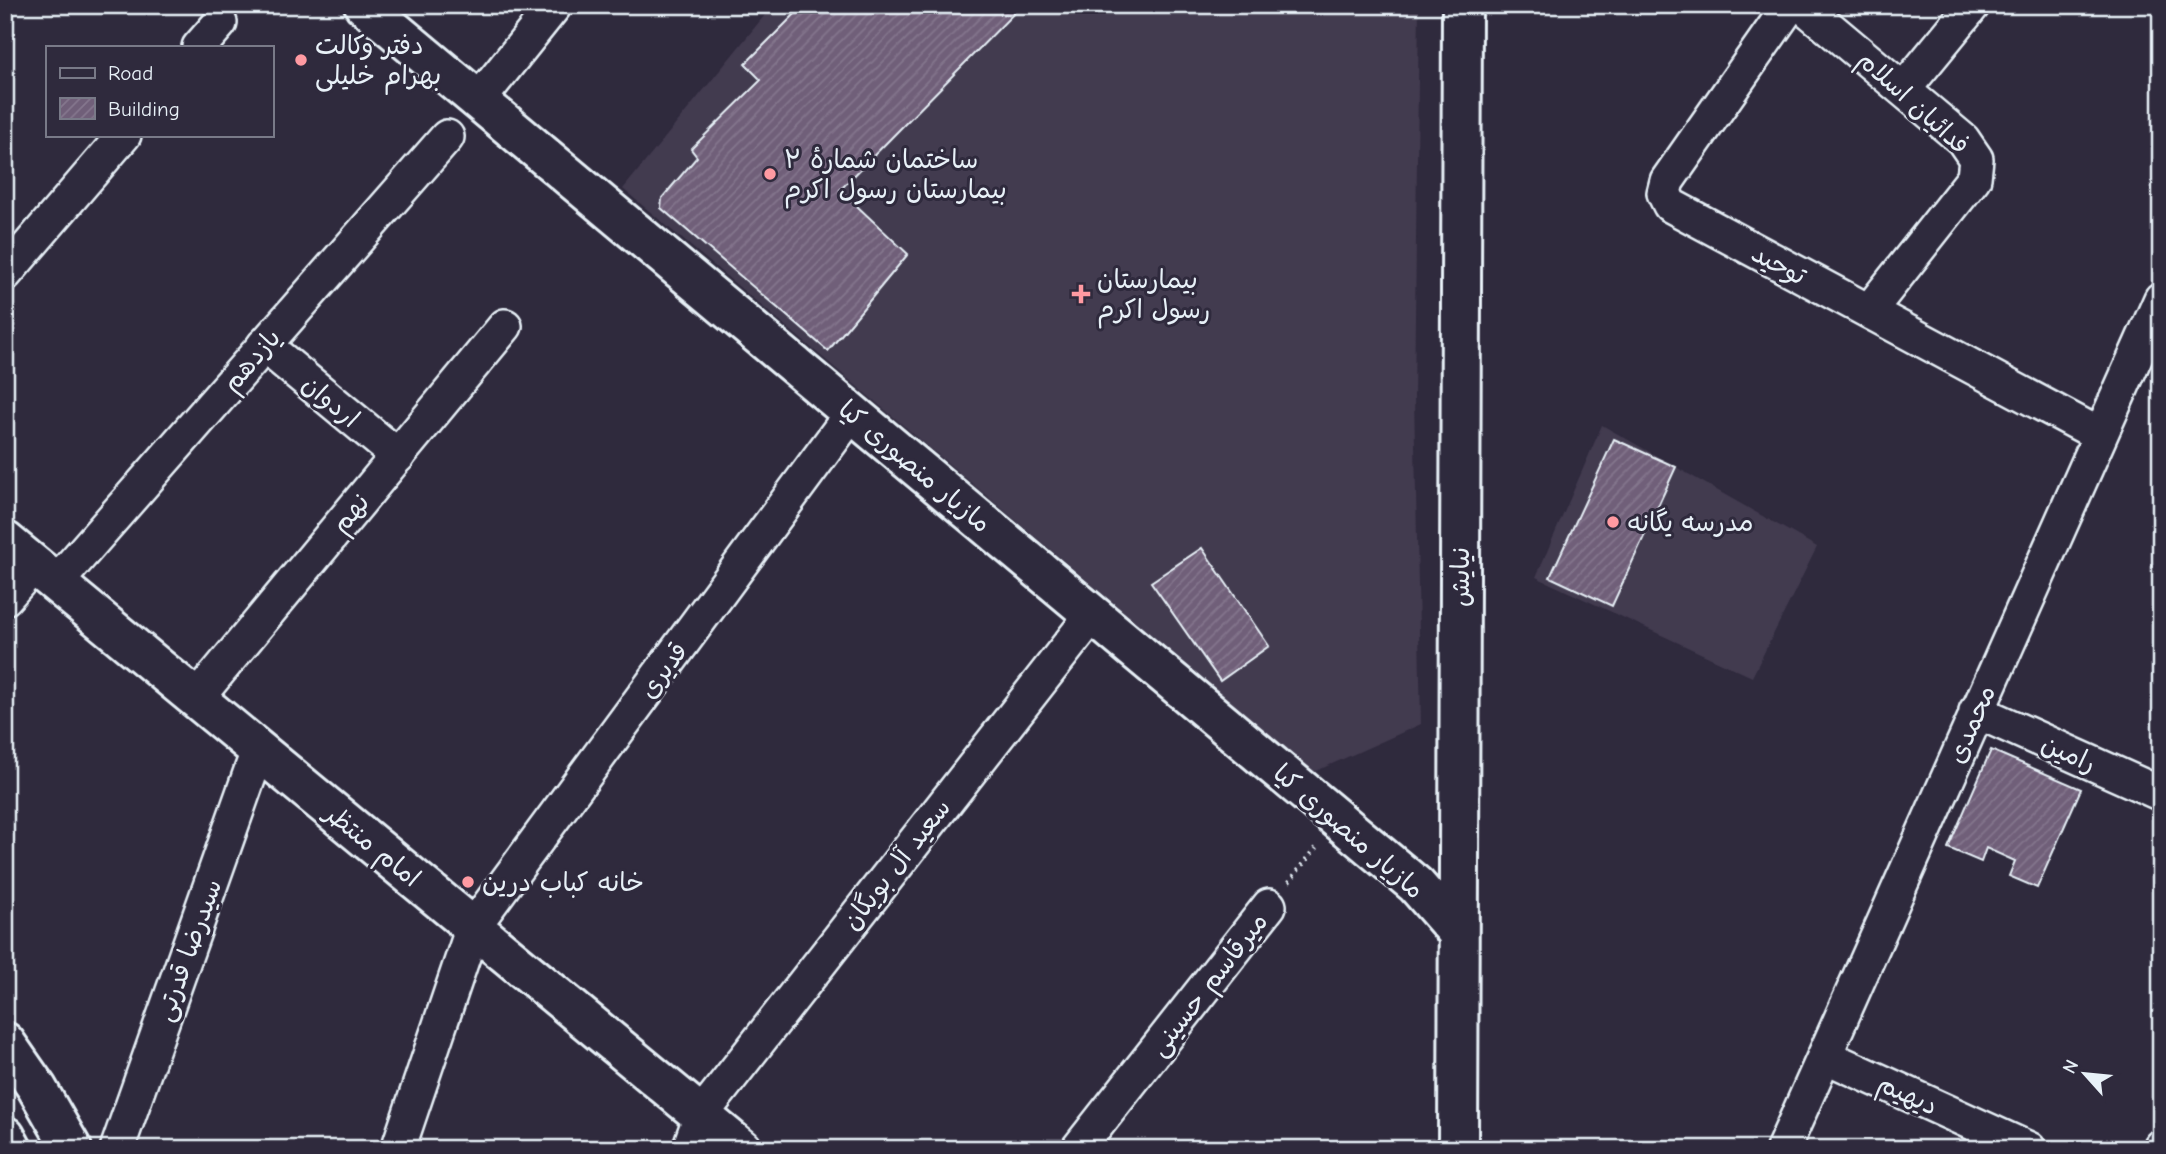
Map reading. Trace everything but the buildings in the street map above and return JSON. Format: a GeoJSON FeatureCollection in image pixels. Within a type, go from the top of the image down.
{"type":"FeatureCollection","features":[{"type":"Feature","properties":{"kind":"main road","name":"مازیار منصوری کیا"},"geometry":{"type":"LineString","coordinates":[[364,5],[1416,885],[1458,933]]}},
{"type":"Feature","properties":{"kind":"main road","name":"نیایش"},"geometry":{"type":"LineString","coordinates":[[1458,1149],[1462,5]]}},
{"type":"Feature","properties":{"kind":"main road","name":"امام منتظر"},"geometry":{"type":"LineString","coordinates":[[5,541],[473,927],[695,1132],[742,1149]]}},
{"type":"Feature","properties":{"kind":"main road"},"geometry":{"type":"LineString","coordinates":[[5,1042],[37,1088],[72,1149]]}},
{"type":"Feature","properties":{"kind":"main road"},"geometry":{"type":"LineString","coordinates":[[5,1136],[12,1149]]}},
{"type":"Feature","properties":{"kind":"street"},"geometry":{"type":"LineString","coordinates":[[478,101],[555,5]]}},
{"type":"Feature","properties":{"kind":"street","name":"توحید"},"geometry":{"type":"LineString","coordinates":[[1790,5],[1667,181],[1664,193],[1670,205],[2100,435]]}},
{"type":"Feature","properties":{"kind":"street","name":"فدائیان اسلام"},"geometry":{"type":"LineString","coordinates":[[1802,5],[1963,140],[1976,159],[1974,178],[1869,311]]}},
{"type":"Feature","properties":{"kind":"street"},"geometry":{"type":"LineString","coordinates":[[1904,89],[1973,5]]}},
{"type":"Feature","properties":{"kind":"street"},"geometry":{"type":"LineString","coordinates":[[5,274],[123,136]]}},
{"type":"Feature","properties":{"kind":"street","name":"یازدهم"},"geometry":{"type":"LineString","coordinates":[[5,598],[45,574],[264,345],[447,137]]}},
{"type":"Feature","properties":{"kind":"street","name":"محمدی"},"geometry":{"type":"LineString","coordinates":[[1783,1149],[2161,299]]}},
{"type":"Feature","properties":{"kind":"street","name":"نهم"},"geometry":{"type":"LineString","coordinates":[[196,699],[505,326]]}},
{"type":"Feature","properties":{"kind":"street","name":"اردوان"},"geometry":{"type":"LineString","coordinates":[[264,345],[398,456]]}},
{"type":"Feature","properties":{"kind":"street","name":"قدیری"},"geometry":{"type":"LineString","coordinates":[[398,1149],[473,927],[852,414]]}},
{"type":"Feature","properties":{"kind":"street","name":"سعید آل بویگان"},"geometry":{"type":"LineString","coordinates":[[695,1132],[1093,614]]}},
{"type":"Feature","properties":{"kind":"street","name":"رامین"},"geometry":{"type":"LineString","coordinates":[[1976,711],[2161,794]]}},
{"type":"Feature","properties":{"kind":"street","name":"سیدرضا قدرتی"},"geometry":{"type":"LineString","coordinates":[[117,1149],[258,751]]}},
{"type":"Feature","properties":{"kind":"street","name":"میرقاسم حسینی"},"geometry":{"type":"LineString","coordinates":[[1078,1149],[1269,906]]}},
{"type":"Feature","properties":{"kind":"street","name":"دیهیم"},"geometry":{"type":"LineString","coordinates":[[1825,1056],[2029,1149]]}},
{"type":"Feature","properties":{"kind":"path","name":"میرقاسم حسینی"},"geometry":{"type":"LineString","coordinates":[[1269,906],[1338,820]]}},
{"type":"Feature","properties":{"kind":"shaded area","name":"بیمارستان رسول اکرم"},"geometry":{"type":"Polygon","coordinates":[[[773,5],[1419,5],[1414,398],[1421,724],[1314,772],[623,189],[773,5]]]}},
{"type":"Feature","properties":{"kind":"shaded area"},"geometry":{"type":"Polygon","coordinates":[[[1602,425],[1817,547],[1752,677],[1536,577],[1602,425]]]}},
{"type":"Feature","properties":{"kind":"place","name":"دفتر وکالت بهرام خلیلی"},"geometry":{"type":"Point","coordinates":[301,60]}},
{"type":"Feature","properties":{"kind":"place","name":"ساختمان شمارهٔ ۲ بیمارستان رسول اکرم"},"geometry":{"type":"Point","coordinates":[770,174]}},
{"type":"Feature","properties":{"kind":"place","name":"بیمارستان رسول اکرم"},"geometry":{"type":"Point","coordinates":[1081,294]}},
{"type":"Feature","properties":{"kind":"place","name":"مدرسه یگانه"},"geometry":{"type":"Point","coordinates":[1613,522]}},
{"type":"Feature","properties":{"kind":"place","name":"خانه کباب درین"},"geometry":{"type":"Point","coordinates":[468,882]}}]}
